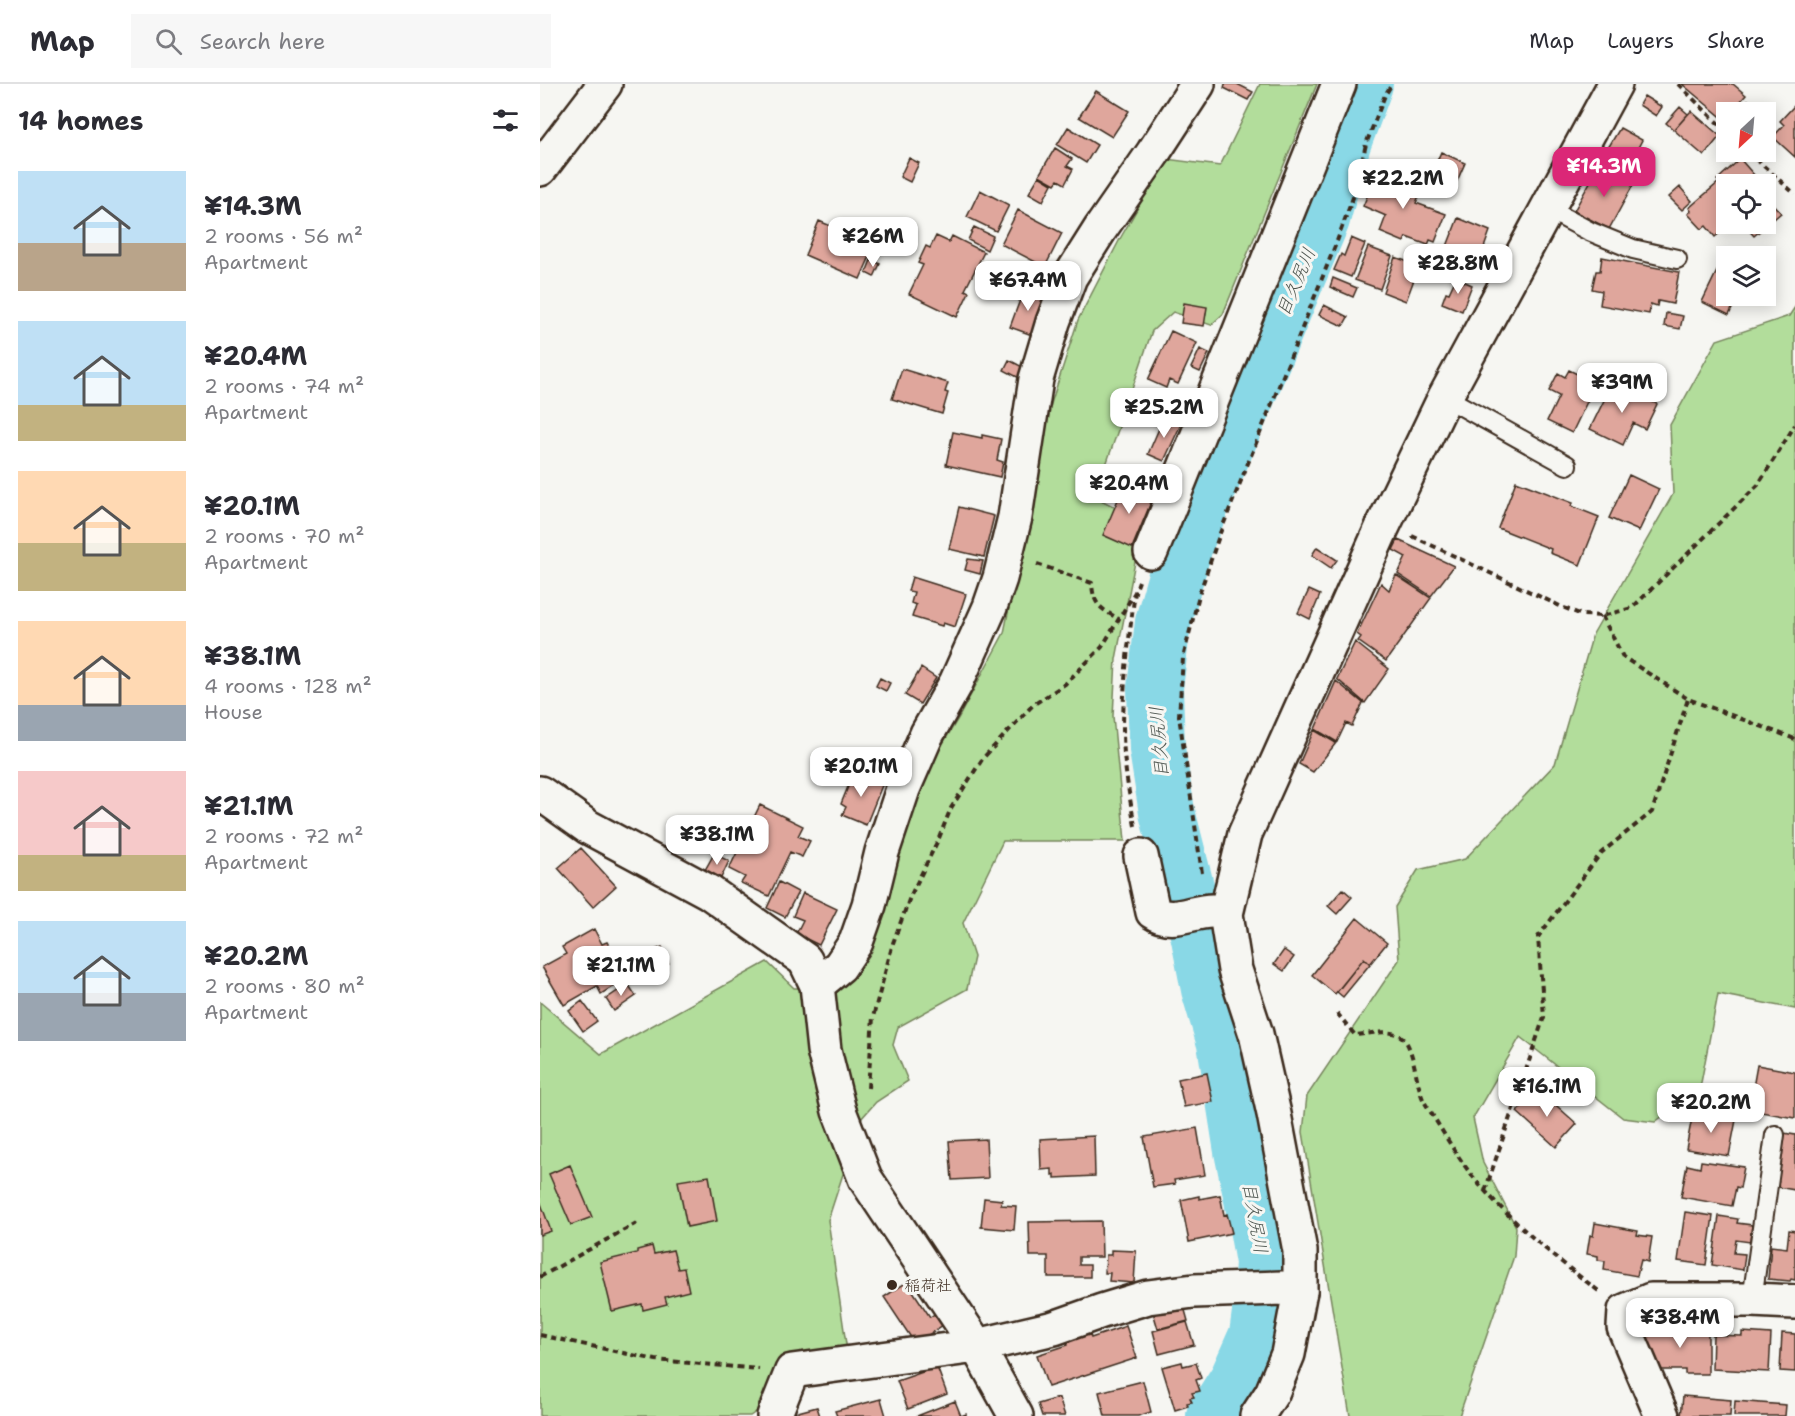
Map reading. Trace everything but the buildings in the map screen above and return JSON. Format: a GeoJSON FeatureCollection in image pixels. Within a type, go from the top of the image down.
{"type":"FeatureCollection","features":[{"type":"Feature","properties":{"kind":"street"},"geometry":{"type":"LineString","coordinates":[[540,169],[605,84]]}},
{"type":"Feature","properties":{"kind":"street"},"geometry":{"type":"LineString","coordinates":[[817,985],[840,966],[856,942],[903,789],[927,734],[956,683],[993,598],[1015,517],[1036,379],[1053,322],[1070,277],[1198,84]]}},
{"type":"Feature","properties":{"kind":"street"},"geometry":{"type":"LineString","coordinates":[[1150,552],[1339,84]]}},
{"type":"Feature","properties":{"kind":"street"},"geometry":{"type":"LineString","coordinates":[[1257,1416],[1272,1393],[1288,1354],[1291,1289],[1300,1251],[1256,1034],[1219,913],[1245,834],[1384,523],[1445,397],[1615,84]]}},
{"type":"Feature","properties":{"kind":"street"},"geometry":{"type":"LineString","coordinates":[[540,793],[588,827],[709,892],[805,960],[817,985],[824,1050],[839,1111],[865,1178],[977,1346],[1016,1416]]}},
{"type":"Feature","properties":{"kind":"street"},"geometry":{"type":"LineString","coordinates":[[1141,856],[1153,912],[1161,918],[1219,913]]}},
{"type":"Feature","properties":{"kind":"street"},"geometry":{"type":"LineString","coordinates":[[774,1416],[792,1371],[977,1346],[1054,1328],[1148,1297],[1194,1291],[1291,1289]]}},
{"type":"Feature","properties":{"kind":"street"},"geometry":{"type":"LineString","coordinates":[[1662,1416],[1623,1327],[1625,1311],[1651,1300],[1795,1302]]}},
{"type":"Feature","properties":{"kind":"lane"},"geometry":{"type":"LineString","coordinates":[[1546,208],[1589,231],[1632,249],[1677,259]]}},
{"type":"Feature","properties":{"kind":"lane"},"geometry":{"type":"LineString","coordinates":[[1445,397],[1567,465]]}},
{"type":"Feature","properties":{"kind":"lane"},"geometry":{"type":"LineString","coordinates":[[1752,1300],[1776,1135]]}},
{"type":"Feature","properties":{"kind":"path"},"geometry":{"type":"LineString","coordinates":[[1219,913],[1200,869],[1179,716],[1183,658],[1199,595],[1220,533],[1337,241],[1355,192],[1365,144],[1392,84]]}},
{"type":"Feature","properties":{"kind":"path"},"geometry":{"type":"LineString","coordinates":[[1678,84],[1716,121]]}},
{"type":"Feature","properties":{"kind":"path"},"geometry":{"type":"LineString","coordinates":[[1759,162],[1795,194]]}},
{"type":"Feature","properties":{"kind":"path"},"geometry":{"type":"LineString","coordinates":[[1384,523],[1562,607],[1582,615],[1602,616],[1632,608],[1758,485],[1795,425]]}},
{"type":"Feature","properties":{"kind":"path"},"geometry":{"type":"LineString","coordinates":[[839,1111],[860,1107],[868,1093],[873,1017],[893,943],[910,897],[951,808],[983,758],[1033,705],[1065,684],[1102,647],[1135,592],[1150,552]]}},
{"type":"Feature","properties":{"kind":"path"},"geometry":{"type":"LineString","coordinates":[[1034,563],[1092,583],[1093,597],[1102,610],[1119,619]]}},
{"type":"Feature","properties":{"kind":"path"},"geometry":{"type":"LineString","coordinates":[[1135,592],[1125,678],[1123,731],[1129,796],[1141,856]]}},
{"type":"Feature","properties":{"kind":"path"},"geometry":{"type":"LineString","coordinates":[[1602,616],[1623,657],[1688,699],[1795,739]]}},
{"type":"Feature","properties":{"kind":"path"},"geometry":{"type":"LineString","coordinates":[[1485,1191],[1544,1017],[1538,937],[1601,853],[1652,812],[1688,699]]}},
{"type":"Feature","properties":{"kind":"path"},"geometry":{"type":"LineString","coordinates":[[1337,1013],[1355,1035],[1394,1032],[1405,1039],[1418,1076],[1422,1099],[1448,1141],[1485,1191],[1542,1248],[1625,1311]]}},
{"type":"Feature","properties":{"kind":"path"},"geometry":{"type":"LineString","coordinates":[[540,1277],[640,1221]]}},
{"type":"Feature","properties":{"kind":"path"},"geometry":{"type":"LineString","coordinates":[[540,1335],[656,1360],[792,1371]]}},
{"type":"Feature","properties":{"kind":"green space"},"geometry":{"type":"Polygon","coordinates":[[[1260,84],[1317,84],[1223,314],[1211,325],[1173,312],[1152,331],[1095,497],[1143,521],[1116,659],[1113,716],[1125,841],[1003,841],[963,923],[974,957],[967,989],[898,1027],[893,1045],[908,1081],[876,1102],[861,1119],[828,1220],[847,1351],[750,1416],[540,1416],[540,1002],[601,1054],[767,962],[794,988],[835,988],[924,775],[959,717],[1004,633],[1049,410],[1078,320],[1121,237],[1166,159],[1220,166],[1260,84]]]}},
{"type":"Feature","properties":{"kind":"green space"},"geometry":{"type":"Polygon","coordinates":[[[1795,307],[1795,1009],[1718,994],[1700,1088],[1655,1122],[1623,1118],[1520,1037],[1473,1118],[1483,1163],[1516,1227],[1514,1256],[1459,1416],[1350,1416],[1303,1132],[1307,1096],[1399,960],[1395,907],[1418,870],[1465,859],[1555,764],[1593,634],[1673,494],[1670,425],[1717,340],[1789,316],[1795,307]]]}},
{"type":"Feature","properties":{"kind":"waterway","name":"目久尻川"},"geometry":{"type":"LineString","coordinates":[[1214,1416],[1237,1380],[1257,1335],[1263,1262],[1225,1043],[1209,989],[1199,938],[1167,812],[1157,749],[1155,688],[1163,622],[1186,541],[1322,219],[1343,143],[1365,84]]}},
{"type":"Feature","properties":{"kind":"place","name":"稲荷社"},"geometry":{"type":"Point","coordinates":[892,1285]}}]}
